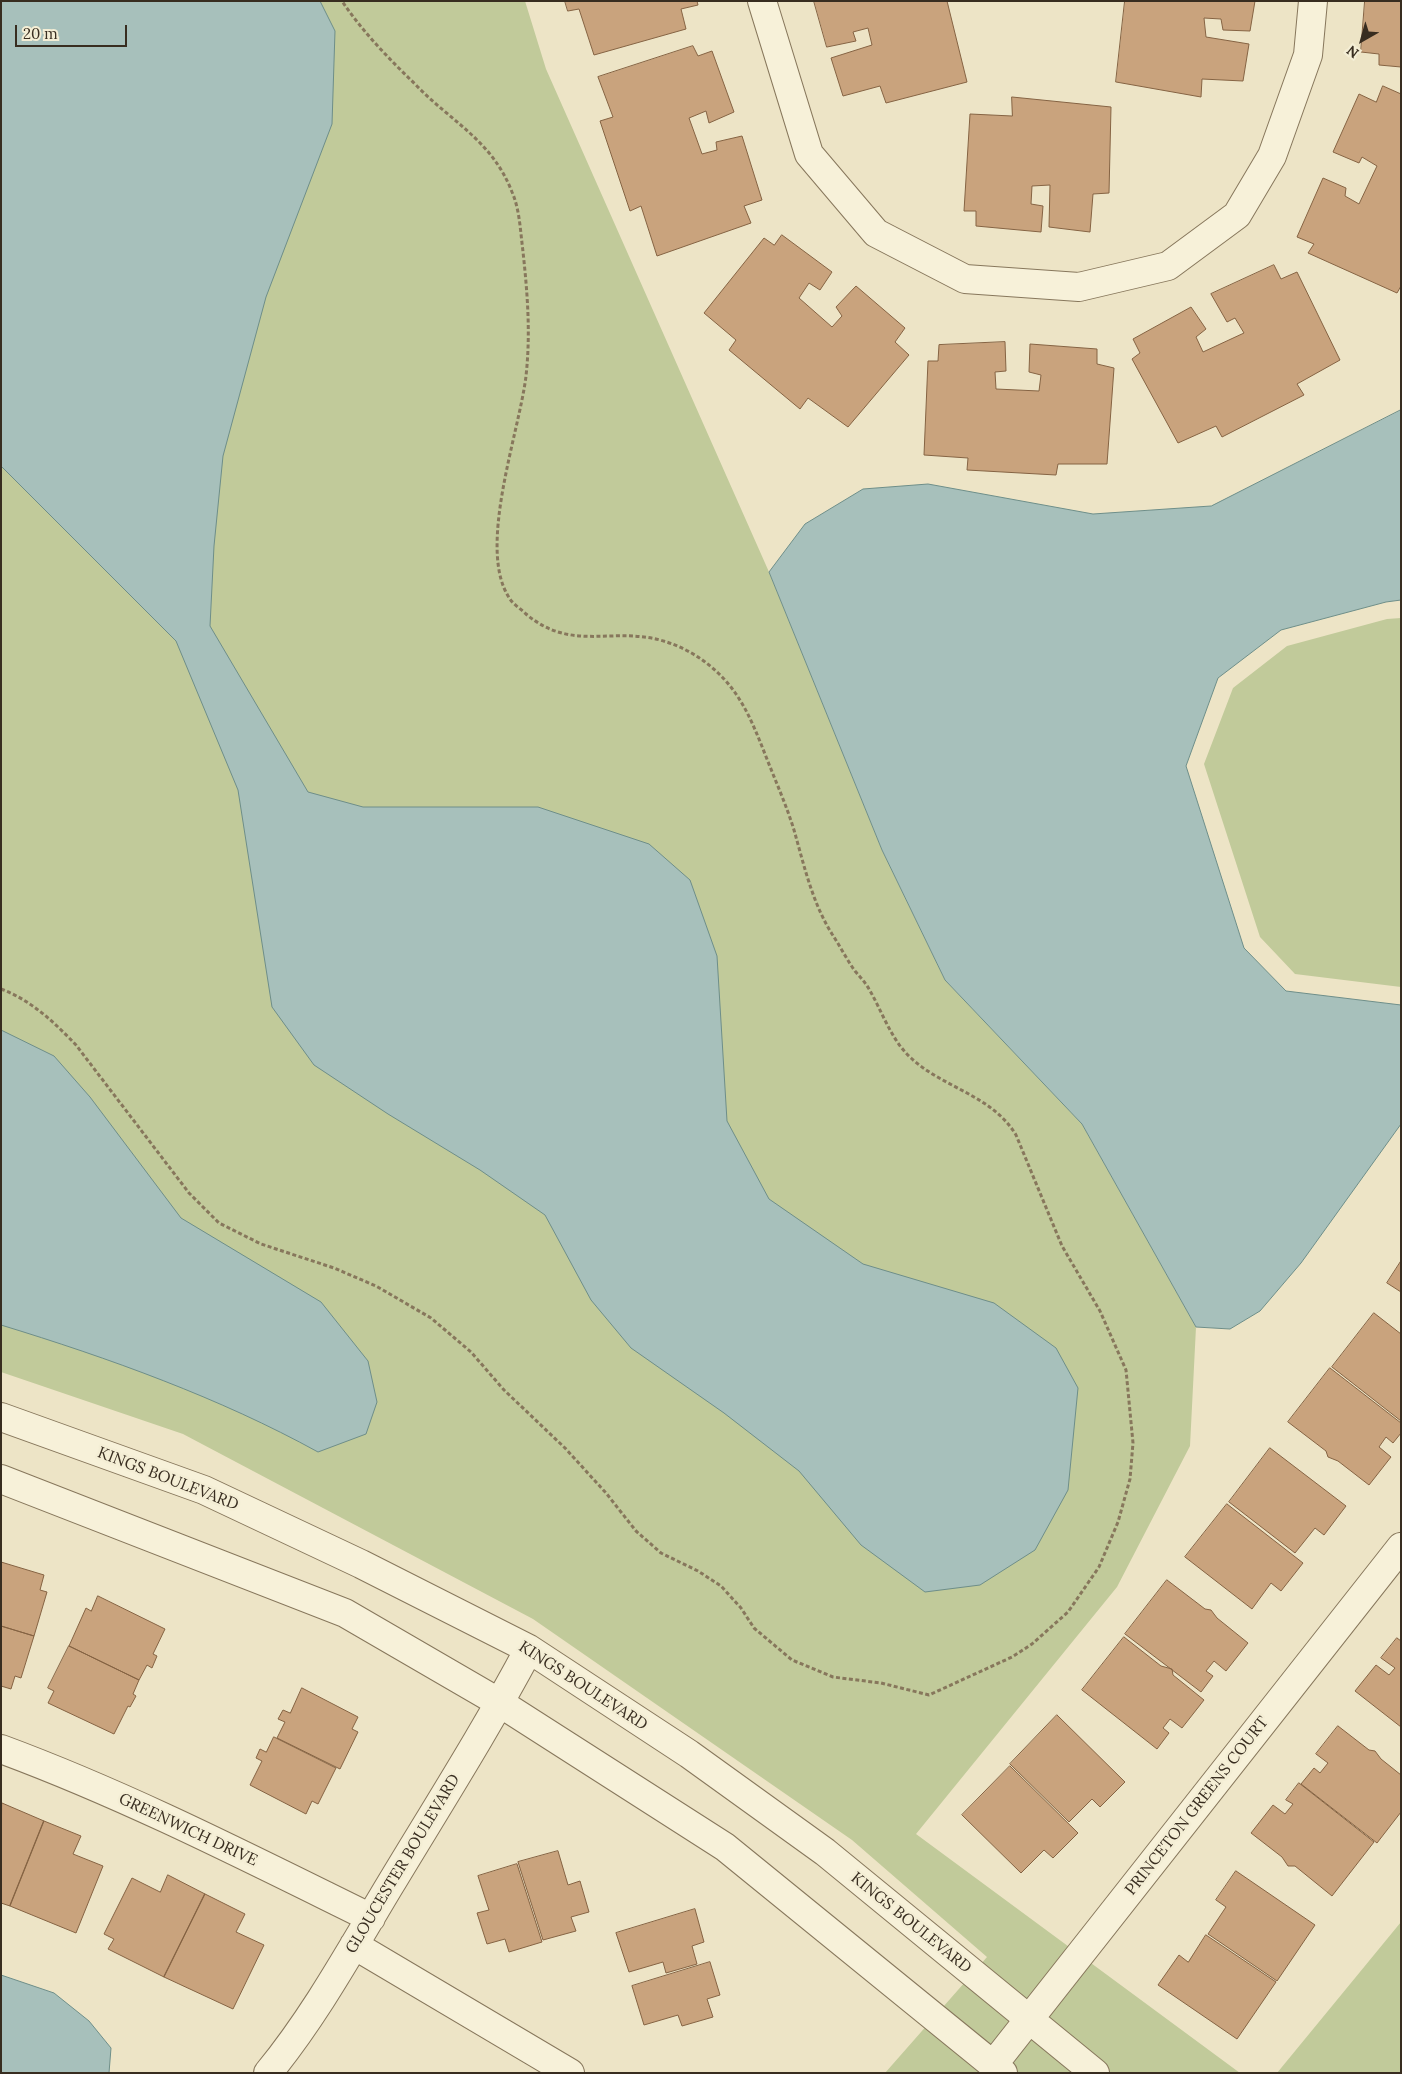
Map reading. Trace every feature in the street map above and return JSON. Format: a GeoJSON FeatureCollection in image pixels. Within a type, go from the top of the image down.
{"type":"FeatureCollection","features":[{"type":"Feature","properties":{"kind":"street"},"geometry":{"type":"LineString","coordinates":[[762,1],[809,154],[876,233],[965,279],[1079,287],[1168,266],[1236,215],[1272,156],[1308,55],[1313,1]]}},
{"type":"Feature","properties":{"kind":"street","name":"KINGS BOULEVARD"},"geometry":{"type":"LineString","coordinates":[[1,1417],[204,1490],[361,1564],[529,1650],[689,1754],[825,1852],[1095,2073]]}},
{"type":"Feature","properties":{"kind":"street"},"geometry":{"type":"LineString","coordinates":[[1,1479],[345,1613],[500,1702],[725,1846],[998,2069]]}},
{"type":"Feature","properties":{"kind":"street","name":"PRINCETON GREENS COURT"},"geometry":{"type":"LineString","coordinates":[[998,2069],[1029,2019],[1401,1546]]}},
{"type":"Feature","properties":{"kind":"street","name":"GLOUCESTER BOULEVARD"},"geometry":{"type":"LineString","coordinates":[[268,2073],[284,2054],[371,1918],[529,1650]]}},
{"type":"Feature","properties":{"kind":"street","name":"GREENWICH DRIVE"},"geometry":{"type":"LineString","coordinates":[[1,1749],[49,1767],[156,1813],[371,1918]]}},
{"type":"Feature","properties":{"kind":"street"},"geometry":{"type":"LineString","coordinates":[[354,1945],[570,2073]]}},
{"type":"Feature","properties":{"kind":"path"},"geometry":{"type":"LineString","coordinates":[[1,989],[36,1008],[56,1024],[76,1045],[189,1193],[219,1223],[261,1244],[334,1268],[376,1286],[431,1318],[471,1352],[504,1390],[565,1448],[643,1538],[660,1553],[698,1571],[721,1586],[741,1608],[754,1628],[792,1660],[833,1678],[880,1683],[929,1695],[990,1668],[1032,1644],[1068,1612],[1099,1566],[1118,1522],[1130,1479],[1133,1443],[1126,1370],[1100,1311],[1059,1239],[1020,1142],[1007,1121],[992,1108],[922,1068],[907,1055],[896,1039],[867,985],[853,969],[822,915],[800,857],[795,834],[777,781],[744,705],[732,687],[702,659],[683,648],[659,640],[642,637],[589,638],[548,630],[536,624],[510,599],[499,575],[497,564],[497,524],[502,490],[521,409],[529,345],[523,251],[514,195],[488,149],[416,86],[368,35],[342,1]]}},
{"type":"Feature","properties":{"kind":"green space"},"geometry":{"type":"Polygon","coordinates":[[[1,1],[525,1],[546,69],[769,572],[882,850],[945,980],[1082,1124],[1196,1327],[1190,1446],[1117,1587],[916,1834],[1240,2073],[885,2073],[987,1957],[852,1840],[533,1619],[183,1434],[1,1372],[1,1]]]}},
{"type":"Feature","properties":{"kind":"green space"},"geometry":{"type":"Polygon","coordinates":[[[1401,618],[1401,987],[1295,974],[1260,937],[1204,764],[1233,688],[1287,646],[1387,619],[1401,618]]]}},
{"type":"Feature","properties":{"kind":"green space"},"geometry":{"type":"Polygon","coordinates":[[[1401,1922],[1401,2073],[1277,2073],[1401,1922]]]}},
{"type":"Feature","properties":{"kind":"water"},"geometry":{"type":"Polygon","coordinates":[[[1,1],[320,1],[335,31],[332,124],[266,297],[223,456],[214,546],[210,626],[308,792],[363,807],[538,807],[649,844],[690,880],[717,956],[727,1121],[769,1199],[863,1264],[994,1303],[1056,1348],[1078,1388],[1068,1490],[1035,1550],[980,1585],[925,1592],[861,1545],[799,1471],[724,1413],[631,1348],[591,1300],[545,1215],[480,1170],[388,1114],[314,1065],[272,1007],[238,790],[176,641],[1,466],[1,1]]]}},
{"type":"Feature","properties":{"kind":"water"},"geometry":{"type":"Polygon","coordinates":[[[1401,410],[1401,600],[1386,602],[1281,630],[1218,678],[1186,766],[1244,948],[1286,991],[1401,1005],[1401,1124],[1301,1263],[1260,1311],[1230,1329],[1196,1327],[1082,1124],[945,980],[882,850],[769,572],[805,524],[863,489],[928,484],[1093,514],[1211,506],[1401,410]]]}},
{"type":"Feature","properties":{"kind":"water"},"geometry":{"type":"Polygon","coordinates":[[[1,1030],[54,1056],[90,1097],[181,1218],[321,1302],[368,1361],[377,1402],[366,1434],[318,1452],[281,1432],[203,1397],[123,1365],[1,1325],[1,1030]]]}},
{"type":"Feature","properties":{"kind":"water"},"geometry":{"type":"Polygon","coordinates":[[[1,1975],[54,1993],[89,2021],[111,2048],[109,2073],[1,2073],[1,1975]]]}},
{"type":"Feature","properties":{"kind":"building"},"geometry":{"type":"Polygon","coordinates":[[[565,1],[697,1],[698,5],[681,9],[686,29],[594,55],[579,9],[568,11],[565,1]]]}},
{"type":"Feature","properties":{"kind":"building"},"geometry":{"type":"Polygon","coordinates":[[[814,1],[947,1],[967,82],[886,103],[880,86],[843,96],[831,58],[872,45],[868,28],[853,32],[856,41],[827,47],[814,1]]]}},
{"type":"Feature","properties":{"kind":"building"},"geometry":{"type":"Polygon","coordinates":[[[1125,1],[1255,1],[1250,31],[1223,30],[1221,19],[1204,18],[1206,37],[1249,44],[1243,81],[1202,79],[1201,97],[1116,82],[1125,1]]]}},
{"type":"Feature","properties":{"kind":"building"},"geometry":{"type":"Polygon","coordinates":[[[1365,1],[1401,1],[1401,67],[1379,65],[1379,54],[1361,52],[1365,1]]]}},
{"type":"Feature","properties":{"kind":"building"},"geometry":{"type":"Polygon","coordinates":[[[693,46],[698,56],[712,51],[734,112],[709,123],[706,111],[689,118],[702,154],[717,150],[716,142],[742,136],[762,200],[744,206],[751,223],[657,256],[641,206],[630,211],[600,121],[613,117],[598,77],[693,46]]]}},
{"type":"Feature","properties":{"kind":"building"},"geometry":{"type":"Polygon","coordinates":[[[1383,86],[1401,94],[1401,286],[1397,293],[1308,253],[1314,244],[1297,237],[1323,178],[1346,188],[1345,196],[1359,204],[1377,166],[1362,157],[1359,163],[1333,152],[1359,94],[1376,102],[1383,86]]]}},
{"type":"Feature","properties":{"kind":"building"},"geometry":{"type":"Polygon","coordinates":[[[1012,97],[1111,107],[1109,193],[1093,194],[1090,232],[1049,227],[1050,185],[1032,186],[1031,204],[1043,206],[1041,232],[976,226],[976,211],[964,211],[970,114],[1012,116],[1012,97]]]}},
{"type":"Feature","properties":{"kind":"building"},"geometry":{"type":"Polygon","coordinates":[[[782,235],[832,272],[820,290],[809,283],[799,298],[832,327],[842,316],[836,307],[856,286],[905,328],[895,342],[909,355],[848,427],[808,398],[800,409],[729,350],[736,340],[704,313],[764,238],[774,245],[782,235]]]}},
{"type":"Feature","properties":{"kind":"building"},"geometry":{"type":"Polygon","coordinates":[[[1274,265],[1281,279],[1297,272],[1340,360],[1297,384],[1304,395],[1222,437],[1216,426],[1178,443],[1132,359],[1140,353],[1133,339],[1191,307],[1206,329],[1196,337],[1203,352],[1244,333],[1235,318],[1227,322],[1211,294],[1274,265]]]}},
{"type":"Feature","properties":{"kind":"building"},"geometry":{"type":"Polygon","coordinates":[[[1005,342],[1006,371],[995,372],[996,389],[1039,391],[1041,375],[1029,372],[1030,344],[1097,349],[1097,364],[1114,368],[1107,464],[1058,464],[1056,475],[967,470],[968,458],[924,455],[928,361],[938,361],[939,345],[1005,342]]]}},
{"type":"Feature","properties":{"kind":"building"},"geometry":{"type":"Polygon","coordinates":[[[1401,1261],[1401,1292],[1387,1283],[1401,1261]]]}},
{"type":"Feature","properties":{"kind":"building"},"geometry":{"type":"Polygon","coordinates":[[[1374,1313],[1401,1334],[1401,1421],[1332,1367],[1374,1313]]]}},
{"type":"Feature","properties":{"kind":"building"},"geometry":{"type":"Polygon","coordinates":[[[1330,1368],[1401,1423],[1401,1433],[1393,1443],[1386,1437],[1379,1447],[1391,1457],[1369,1485],[1338,1461],[1328,1457],[1326,1451],[1288,1422],[1330,1368]]]}},
{"type":"Feature","properties":{"kind":"building"},"geometry":{"type":"Polygon","coordinates":[[[1270,1448],[1346,1506],[1324,1535],[1315,1528],[1295,1553],[1229,1502],[1270,1448]]]}},
{"type":"Feature","properties":{"kind":"building"},"geometry":{"type":"Polygon","coordinates":[[[1227,1504],[1303,1563],[1281,1591],[1271,1583],[1252,1609],[1185,1557],[1227,1504]]]}},
{"type":"Feature","properties":{"kind":"building"},"geometry":{"type":"Polygon","coordinates":[[[1,1562],[44,1575],[40,1590],[47,1592],[34,1636],[1,1626],[1,1562]]]}},
{"type":"Feature","properties":{"kind":"building"},"geometry":{"type":"Polygon","coordinates":[[[1167,1580],[1205,1609],[1211,1610],[1217,1618],[1248,1643],[1226,1671],[1214,1661],[1206,1671],[1213,1676],[1201,1692],[1125,1634],[1167,1580]]]}},
{"type":"Feature","properties":{"kind":"building"},"geometry":{"type":"Polygon","coordinates":[[[98,1596],[165,1629],[153,1654],[157,1656],[152,1668],[147,1665],[139,1680],[69,1646],[86,1608],[91,1611],[98,1596]]]}},
{"type":"Feature","properties":{"kind":"building"},"geometry":{"type":"Polygon","coordinates":[[[1,1626],[34,1636],[21,1678],[15,1676],[11,1689],[1,1686],[1,1626]]]}},
{"type":"Feature","properties":{"kind":"building"},"geometry":{"type":"Polygon","coordinates":[[[1124,1637],[1161,1666],[1172,1669],[1173,1675],[1204,1700],[1182,1728],[1170,1719],[1163,1728],[1169,1733],[1157,1749],[1082,1690],[1124,1637]]]}},
{"type":"Feature","properties":{"kind":"building"},"geometry":{"type":"Polygon","coordinates":[[[1397,1638],[1401,1641],[1401,1727],[1355,1691],[1376,1665],[1389,1675],[1395,1668],[1381,1658],[1397,1638]]]}},
{"type":"Feature","properties":{"kind":"building"},"geometry":{"type":"Polygon","coordinates":[[[69,1646],[139,1680],[133,1694],[136,1696],[130,1707],[128,1706],[114,1734],[48,1703],[54,1691],[48,1688],[69,1646]]]}},
{"type":"Feature","properties":{"kind":"building"},"geometry":{"type":"Polygon","coordinates":[[[302,1688],[358,1717],[352,1729],[358,1732],[340,1769],[277,1738],[285,1722],[278,1719],[283,1710],[290,1713],[302,1688]]]}},
{"type":"Feature","properties":{"kind":"building"},"geometry":{"type":"Polygon","coordinates":[[[1057,1715],[1125,1782],[1100,1807],[1092,1799],[1069,1822],[1010,1764],[1057,1715]]]}},
{"type":"Feature","properties":{"kind":"building"},"geometry":{"type":"Polygon","coordinates":[[[1338,1726],[1369,1750],[1375,1751],[1381,1759],[1401,1775],[1401,1812],[1377,1843],[1301,1784],[1314,1768],[1320,1773],[1328,1763],[1316,1754],[1338,1726]]]}},
{"type":"Feature","properties":{"kind":"building"},"geometry":{"type":"Polygon","coordinates":[[[274,1737],[336,1768],[318,1804],[312,1801],[306,1814],[250,1785],[262,1761],[256,1758],[260,1749],[266,1752],[274,1737]]]}},
{"type":"Feature","properties":{"kind":"building"},"geometry":{"type":"Polygon","coordinates":[[[1010,1766],[1078,1833],[1053,1858],[1044,1850],[1021,1873],[962,1815],[1010,1766]]]}},
{"type":"Feature","properties":{"kind":"building"},"geometry":{"type":"Polygon","coordinates":[[[1299,1783],[1374,1842],[1332,1896],[1295,1866],[1288,1866],[1282,1857],[1251,1833],[1273,1805],[1285,1814],[1293,1804],[1286,1800],[1299,1783]]]}},
{"type":"Feature","properties":{"kind":"building"},"geometry":{"type":"Polygon","coordinates":[[[2,1803],[44,1821],[10,1906],[1,1903],[2,1803]]]}},
{"type":"Feature","properties":{"kind":"building"},"geometry":{"type":"Polygon","coordinates":[[[44,1821],[81,1836],[73,1854],[103,1866],[76,1933],[10,1906],[44,1821]]]}},
{"type":"Feature","properties":{"kind":"building"},"geometry":{"type":"Polygon","coordinates":[[[558,1851],[568,1885],[580,1881],[589,1912],[571,1917],[576,1931],[543,1940],[518,1862],[558,1851]]]}},
{"type":"Feature","properties":{"kind":"building"},"geometry":{"type":"Polygon","coordinates":[[[517,1864],[542,1942],[509,1952],[505,1939],[487,1944],[477,1913],[489,1910],[478,1876],[517,1864]]]}},
{"type":"Feature","properties":{"kind":"building"},"geometry":{"type":"Polygon","coordinates":[[[1236,1871],[1315,1925],[1277,1981],[1208,1934],[1226,1907],[1216,1900],[1236,1871]]]}},
{"type":"Feature","properties":{"kind":"building"},"geometry":{"type":"Polygon","coordinates":[[[168,1875],[205,1894],[164,1977],[108,1949],[114,1939],[104,1934],[132,1878],[160,1892],[168,1875]]]}},
{"type":"Feature","properties":{"kind":"building"},"geometry":{"type":"Polygon","coordinates":[[[205,1894],[245,1914],[236,1932],[264,1945],[233,2009],[164,1977],[205,1894]]]}},
{"type":"Feature","properties":{"kind":"building"},"geometry":{"type":"Polygon","coordinates":[[[695,1909],[704,1942],[692,1946],[697,1964],[666,1973],[663,1962],[629,1972],[616,1933],[695,1909]]]}},
{"type":"Feature","properties":{"kind":"building"},"geometry":{"type":"Polygon","coordinates":[[[1206,1935],[1276,1982],[1237,2039],[1158,1985],[1179,1955],[1188,1962],[1206,1935]]]}},
{"type":"Feature","properties":{"kind":"building"},"geometry":{"type":"Polygon","coordinates":[[[710,1962],[720,1995],[707,1999],[713,2017],[682,2026],[678,2015],[644,2025],[632,1986],[710,1962]]]}}]}
